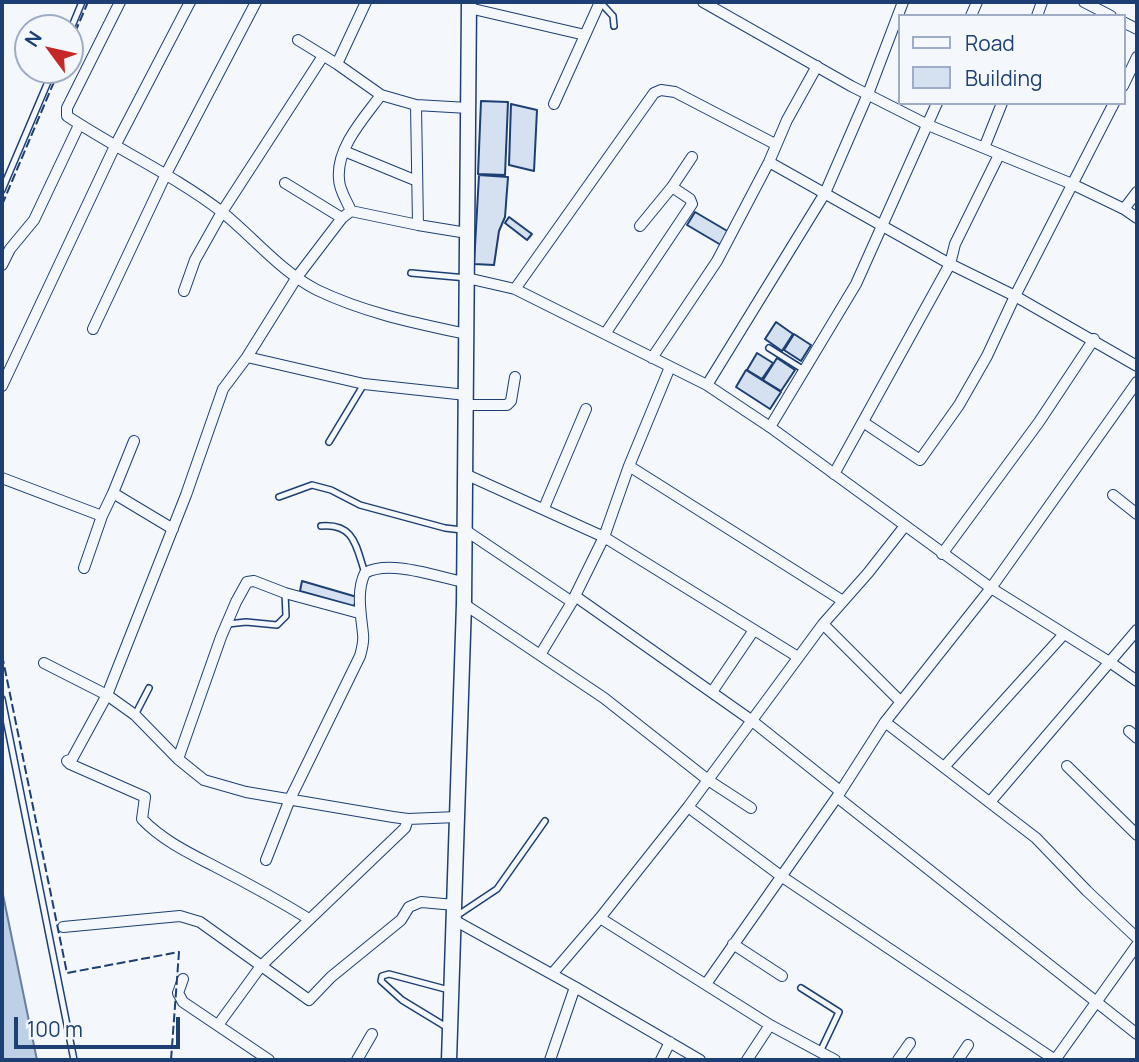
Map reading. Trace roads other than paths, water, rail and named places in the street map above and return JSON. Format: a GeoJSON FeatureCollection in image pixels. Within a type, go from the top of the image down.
{"type":"FeatureCollection","features":[{"type":"Feature","properties":{"kind":"street"},"geometry":{"type":"LineString","coordinates":[[120,2],[67,108],[67,117],[166,174],[222,212],[297,277],[316,289],[378,314],[466,334]]}},
{"type":"Feature","properties":{"kind":"street"},"geometry":{"type":"LineString","coordinates":[[2,386],[115,146],[190,2]]}},
{"type":"Feature","properties":{"kind":"street"},"geometry":{"type":"LineString","coordinates":[[93,329],[166,174],[256,2]]}},
{"type":"Feature","properties":{"kind":"street"},"geometry":{"type":"LineString","coordinates":[[337,64],[366,2]]}},
{"type":"Feature","properties":{"kind":"street"},"geometry":{"type":"LineString","coordinates":[[554,104],[600,2]]}},
{"type":"Feature","properties":{"kind":"street"},"geometry":{"type":"LineString","coordinates":[[703,2],[928,125],[1072,184],[1137,218]]}},
{"type":"Feature","properties":{"kind":"street"},"geometry":{"type":"LineString","coordinates":[[1084,2],[1107,14]]}},
{"type":"Feature","properties":{"kind":"street"},"geometry":{"type":"LineString","coordinates":[[449,1060],[464,604],[469,5],[585,35]]}},
{"type":"Feature","properties":{"kind":"street"},"geometry":{"type":"LineString","coordinates":[[707,385],[825,192],[868,94],[898,15]]}},
{"type":"Feature","properties":{"kind":"street"},"geometry":{"type":"LineString","coordinates":[[298,40],[381,95],[416,105],[468,108]]}},
{"type":"Feature","properties":{"kind":"street"},"geometry":{"type":"LineString","coordinates":[[184,291],[195,260],[222,212],[323,56]]}},
{"type":"Feature","properties":{"kind":"street"},"geometry":{"type":"LineString","coordinates":[[1125,82],[1137,57]]}},
{"type":"Feature","properties":{"kind":"street"},"geometry":{"type":"LineString","coordinates":[[652,358],[717,261],[817,66]]}},
{"type":"Feature","properties":{"kind":"street"},"geometry":{"type":"LineString","coordinates":[[515,289],[654,93],[661,90],[674,92],[775,144]]}},
{"type":"Feature","properties":{"kind":"street"},"geometry":{"type":"LineString","coordinates":[[351,211],[339,179],[344,151],[358,126],[381,95]]}},
{"type":"Feature","properties":{"kind":"street"},"geometry":{"type":"LineString","coordinates":[[416,105],[418,225]]}},
{"type":"Feature","properties":{"kind":"street"},"geometry":{"type":"LineString","coordinates":[[770,427],[856,284],[936,105]]}},
{"type":"Feature","properties":{"kind":"street"},"geometry":{"type":"LineString","coordinates":[[984,148],[1001,105]]}},
{"type":"Feature","properties":{"kind":"street"},"geometry":{"type":"LineString","coordinates":[[863,422],[920,460],[987,356],[1114,105]]}},
{"type":"Feature","properties":{"kind":"street"},"geometry":{"type":"LineString","coordinates":[[2,265],[10,249],[34,220],[79,125]]}},
{"type":"Feature","properties":{"kind":"street"},"geometry":{"type":"LineString","coordinates":[[344,151],[416,181]]}},
{"type":"Feature","properties":{"kind":"street"},"geometry":{"type":"LineString","coordinates":[[834,474],[950,264],[955,244],[999,155]]}},
{"type":"Feature","properties":{"kind":"street"},"geometry":{"type":"LineString","coordinates":[[639,226],[672,187],[692,157]]}},
{"type":"Feature","properties":{"kind":"street"},"geometry":{"type":"LineString","coordinates":[[769,162],[950,264],[1094,339],[1137,366]]}},
{"type":"Feature","properties":{"kind":"street"},"geometry":{"type":"LineString","coordinates":[[285,183],[342,218]]}},
{"type":"Feature","properties":{"kind":"street"},"geometry":{"type":"LineString","coordinates":[[605,334],[692,204],[690,199],[672,187]]}},
{"type":"Feature","properties":{"kind":"street"},"geometry":{"type":"LineString","coordinates":[[1124,209],[1137,192]]}},
{"type":"Feature","properties":{"kind":"street"},"geometry":{"type":"LineString","coordinates":[[309,919],[159,834],[142,819],[146,800],[142,795],[67,761],[72,759],[107,695],[173,529],[223,389],[247,357],[297,277],[342,218],[351,211],[467,233]]}},
{"type":"Feature","properties":{"kind":"street"},"geometry":{"type":"LineString","coordinates":[[467,278],[515,289],[707,385],[770,427],[991,588],[1137,681]]}},
{"type":"Feature","properties":{"kind":"street"},"geometry":{"type":"LineString","coordinates":[[942,554],[1039,422],[1094,339]]}},
{"type":"Feature","properties":{"kind":"street"},"geometry":{"type":"LineString","coordinates":[[247,357],[364,384],[507,405],[511,401],[515,377]]}},
{"type":"Feature","properties":{"kind":"street"},"geometry":{"type":"LineString","coordinates":[[540,655],[573,599],[604,537],[629,466],[670,367]]}},
{"type":"Feature","properties":{"kind":"street"},"geometry":{"type":"LineString","coordinates":[[706,984],[886,722],[991,588],[1137,382]]}},
{"type":"Feature","properties":{"kind":"street"},"geometry":{"type":"LineString","coordinates":[[544,508],[586,409]]}},
{"type":"Feature","properties":{"kind":"street"},"geometry":{"type":"LineString","coordinates":[[84,568],[102,516],[134,441]]}},
{"type":"Feature","properties":{"kind":"street"},"geometry":{"type":"LineString","coordinates":[[629,466],[843,601]]}},
{"type":"Feature","properties":{"kind":"street"},"geometry":{"type":"LineString","coordinates":[[465,474],[604,537],[799,657]]}},
{"type":"Feature","properties":{"kind":"street"},"geometry":{"type":"LineString","coordinates":[[2,478],[102,516]]}},
{"type":"Feature","properties":{"kind":"street"},"geometry":{"type":"LineString","coordinates":[[113,493],[173,529]]}},
{"type":"Feature","properties":{"kind":"street"},"geometry":{"type":"LineString","coordinates":[[1113,495],[1137,514]]}},
{"type":"Feature","properties":{"kind":"street"},"geometry":{"type":"LineString","coordinates":[[552,974],[688,807],[823,624],[904,527]]}},
{"type":"Feature","properties":{"kind":"street"},"geometry":{"type":"LineString","coordinates":[[465,530],[573,599],[751,720],[838,794],[1137,1034]]}},
{"type":"Feature","properties":{"kind":"street"},"geometry":{"type":"LineString","coordinates":[[266,860],[290,799],[360,656],[363,636],[359,613],[365,573],[382,568],[400,568],[464,582]]}},
{"type":"Feature","properties":{"kind":"street"},"geometry":{"type":"LineString","coordinates":[[178,759],[228,624],[247,582],[254,581],[285,593],[359,613]]}},
{"type":"Feature","properties":{"kind":"street"},"geometry":{"type":"LineString","coordinates":[[464,604],[604,698],[708,780],[751,808]]}},
{"type":"Feature","properties":{"kind":"street"},"geometry":{"type":"LineString","coordinates":[[823,624],[901,702]]}},
{"type":"Feature","properties":{"kind":"street"},"geometry":{"type":"LineString","coordinates":[[712,692],[754,630]]}},
{"type":"Feature","properties":{"kind":"street"},"geometry":{"type":"LineString","coordinates":[[990,802],[1137,630]]}},
{"type":"Feature","properties":{"kind":"street"},"geometry":{"type":"LineString","coordinates":[[944,767],[1064,634]]}},
{"type":"Feature","properties":{"kind":"street"},"geometry":{"type":"LineString","coordinates":[[44,663],[107,695],[135,715],[178,759],[204,780],[246,792],[408,819],[457,817]]}},
{"type":"Feature","properties":{"kind":"street"},"geometry":{"type":"LineString","coordinates":[[886,722],[1036,838],[1137,938]]}},
{"type":"Feature","properties":{"kind":"street"},"geometry":{"type":"LineString","coordinates":[[1129,731],[1137,738]]}},
{"type":"Feature","properties":{"kind":"street"},"geometry":{"type":"LineString","coordinates":[[1067,766],[1137,835]]}},
{"type":"Feature","properties":{"kind":"street"},"geometry":{"type":"LineString","coordinates":[[688,807],[781,876],[1055,1060],[1137,945]]}},
{"type":"Feature","properties":{"kind":"street"},"geometry":{"type":"LineString","coordinates":[[218,1026],[261,966],[405,828],[408,819]]}},
{"type":"Feature","properties":{"kind":"street"},"geometry":{"type":"LineString","coordinates":[[63,927],[180,916],[200,922],[309,1000],[331,977],[401,920],[409,907],[421,902],[454,914],[700,1060]]}},
{"type":"Feature","properties":{"kind":"street"},"geometry":{"type":"LineString","coordinates":[[600,918],[770,1025],[835,1060]]}},
{"type":"Feature","properties":{"kind":"street"},"geometry":{"type":"LineString","coordinates":[[733,944],[782,976]]}},
{"type":"Feature","properties":{"kind":"street"},"geometry":{"type":"LineString","coordinates":[[183,979],[178,993],[183,1002],[269,1060]]}},
{"type":"Feature","properties":{"kind":"street"},"geometry":{"type":"LineString","coordinates":[[550,1060],[575,987]]}},
{"type":"Feature","properties":{"kind":"street"},"geometry":{"type":"LineString","coordinates":[[747,1060],[770,1025]]}},
{"type":"Feature","properties":{"kind":"street"},"geometry":{"type":"LineString","coordinates":[[358,1060],[372,1034]]}},
{"type":"Feature","properties":{"kind":"street"},"geometry":{"type":"LineString","coordinates":[[661,1060],[670,1042]]}},
{"type":"Feature","properties":{"kind":"street"},"geometry":{"type":"LineString","coordinates":[[898,1060],[910,1043]]}},
{"type":"Feature","properties":{"kind":"street"},"geometry":{"type":"LineString","coordinates":[[958,1060],[968,1045]]}},
{"type":"Feature","properties":{"kind":"lane"},"geometry":{"type":"LineString","coordinates":[[600,2],[612,16],[614,26]]}},
{"type":"Feature","properties":{"kind":"lane"},"geometry":{"type":"LineString","coordinates":[[2,190],[47,84]]}},
{"type":"Feature","properties":{"kind":"lane"},"geometry":{"type":"LineString","coordinates":[[411,273],[467,278]]}},
{"type":"Feature","properties":{"kind":"lane"},"geometry":{"type":"LineString","coordinates":[[769,348],[804,370]]}},
{"type":"Feature","properties":{"kind":"lane"},"geometry":{"type":"LineString","coordinates":[[329,442],[364,384]]}},
{"type":"Feature","properties":{"kind":"lane"},"geometry":{"type":"LineString","coordinates":[[279,497],[312,485],[360,505],[444,528],[465,530]]}},
{"type":"Feature","properties":{"kind":"lane"},"geometry":{"type":"LineString","coordinates":[[321,526],[340,526],[347,531],[355,542],[365,573]]}},
{"type":"Feature","properties":{"kind":"lane"},"geometry":{"type":"LineString","coordinates":[[228,624],[246,622],[277,625],[286,616],[285,593]]}},
{"type":"Feature","properties":{"kind":"lane"},"geometry":{"type":"LineString","coordinates":[[135,715],[149,688]]}},
{"type":"Feature","properties":{"kind":"lane"},"geometry":{"type":"LineString","coordinates":[[2,699],[74,1060]]}},
{"type":"Feature","properties":{"kind":"lane"},"geometry":{"type":"LineString","coordinates":[[454,914],[497,888],[545,821]]}},
{"type":"Feature","properties":{"kind":"lane"},"geometry":{"type":"LineString","coordinates":[[451,1030],[402,1000],[381,981],[382,976],[389,974],[452,991]]}},
{"type":"Feature","properties":{"kind":"lane"},"geometry":{"type":"LineString","coordinates":[[801,988],[839,1012],[820,1052]]}},
{"type":"Feature","properties":{"kind":"water"},"geometry":{"type":"Polygon","coordinates":[[[2,890],[37,1060],[2,1060],[2,890]]]}}]}
